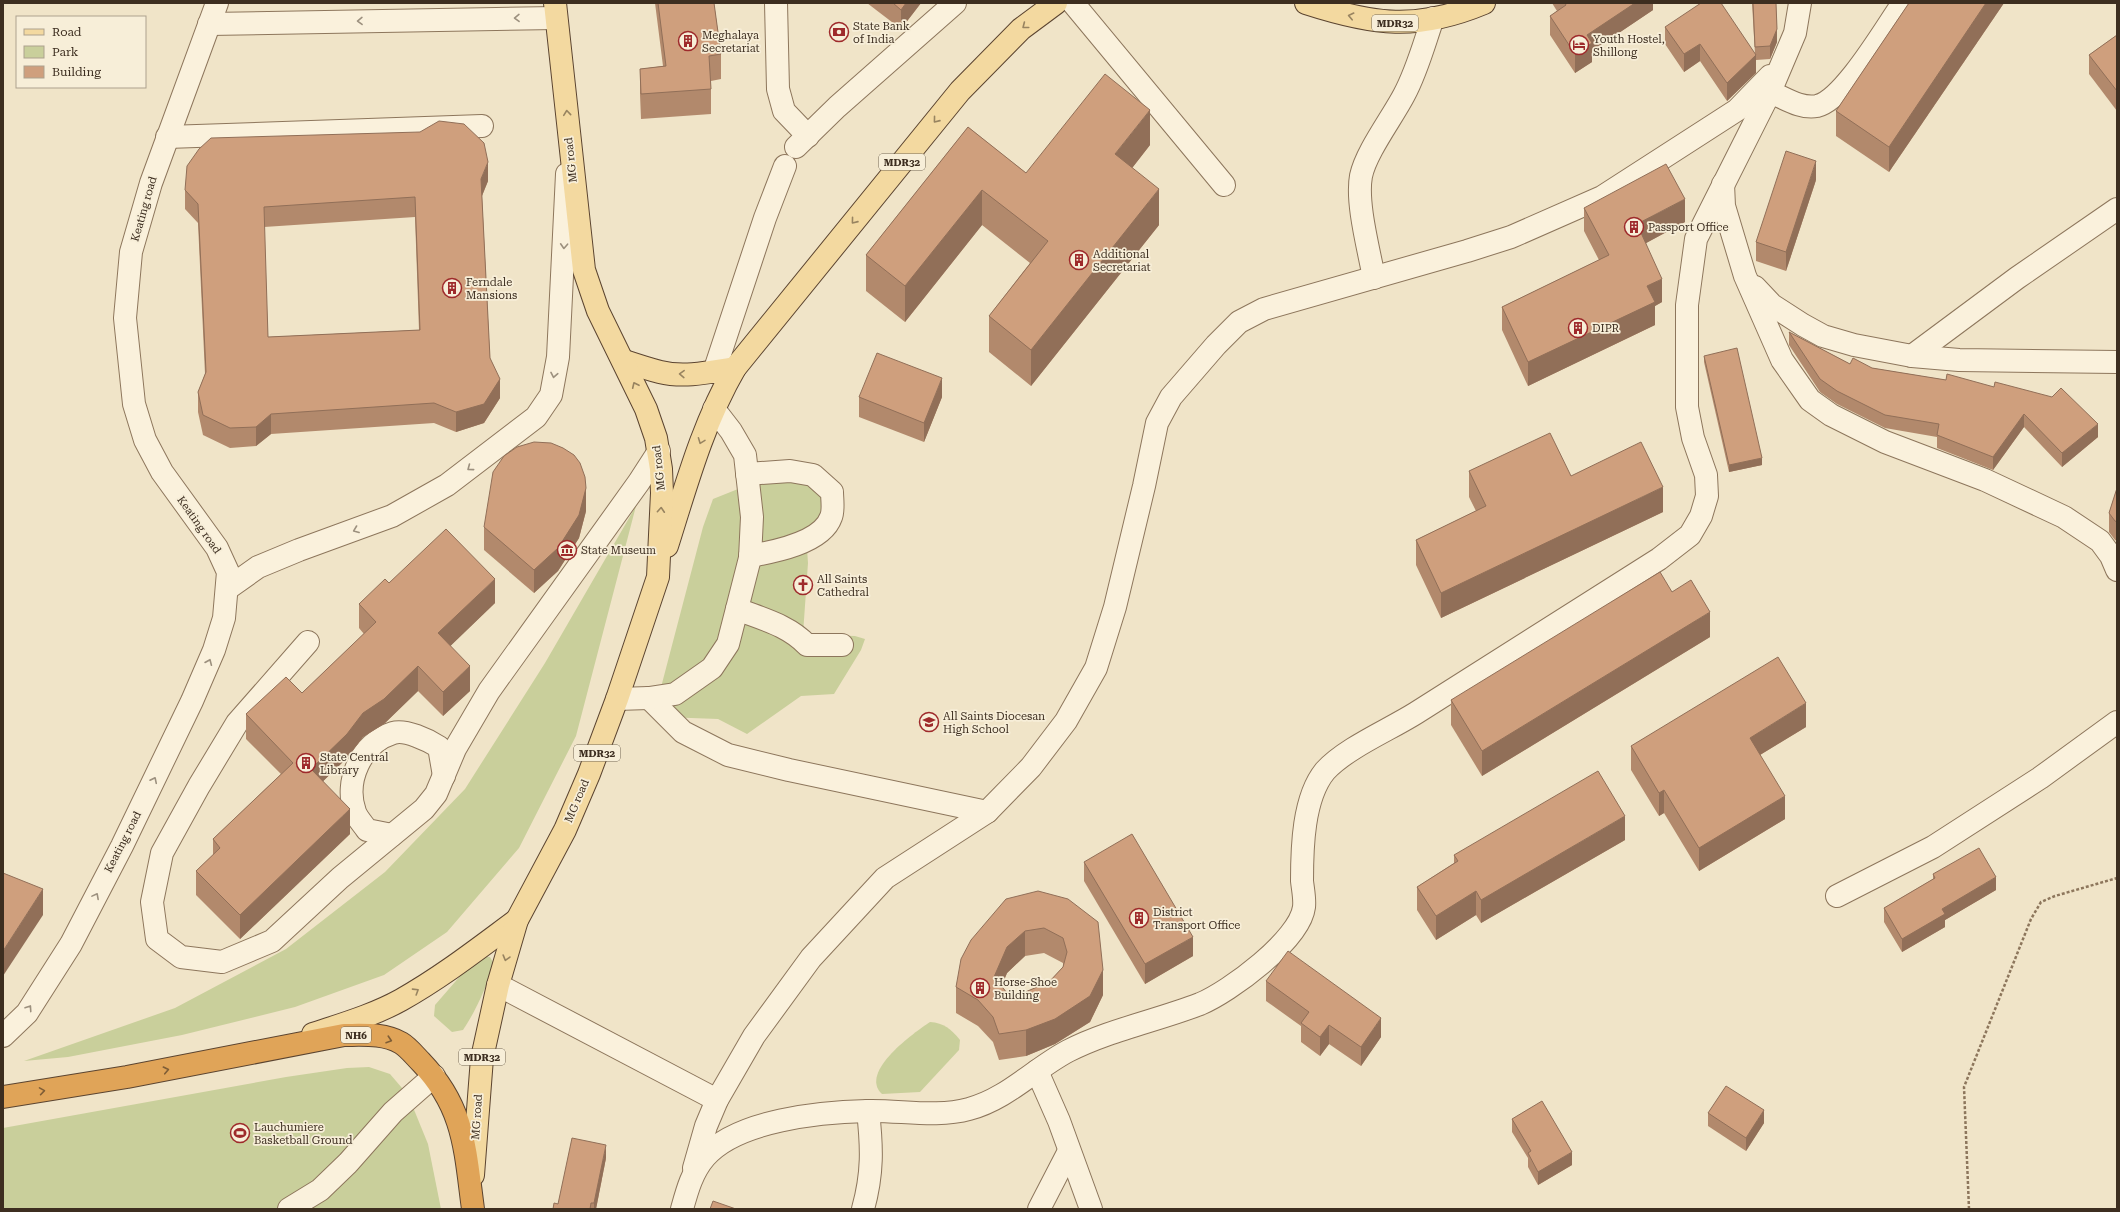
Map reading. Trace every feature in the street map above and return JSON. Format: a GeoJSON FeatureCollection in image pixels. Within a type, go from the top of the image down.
{"type":"FeatureCollection","features":[{"type":"Feature","properties":{"kind":"highway","name":"NH6"},"geometry":{"type":"LineString","coordinates":[[3,1097],[127,1077],[344,1035],[374,1035],[401,1043],[434,1076],[452,1104],[462,1130],[473,1203]]}},
{"type":"Feature","properties":{"kind":"main road","name":"MDR32"},"geometry":{"type":"LineString","coordinates":[[658,577],[687,482],[714,410],[725,370],[960,90],[1021,29],[1056,3]]}},
{"type":"Feature","properties":{"kind":"main road","name":"MDR32"},"geometry":{"type":"LineString","coordinates":[[1306,3],[1337,13],[1386,22],[1409,22],[1433,18],[1484,3]]}},
{"type":"Feature","properties":{"kind":"main road","name":"MG road"},"geometry":{"type":"LineString","coordinates":[[473,1203],[482,1058],[498,985],[516,920],[565,830],[617,699],[658,577],[662,493],[659,451],[646,409],[624,361],[598,311],[584,270],[556,10]]}},
{"type":"Feature","properties":{"kind":"main road"},"geometry":{"type":"LineString","coordinates":[[624,361],[661,372],[699,374],[725,370]]}},
{"type":"Feature","properties":{"kind":"main road","name":"MG road"},"geometry":{"type":"LineString","coordinates":[[276,1047],[361,1018],[400,1000],[460,961],[516,920]]}},
{"type":"Feature","properties":{"kind":"street","name":"Keating road"},"geometry":{"type":"LineString","coordinates":[[3,1036],[27,1012],[67,950],[122,846],[192,701],[214,650],[224,618],[228,572],[217,548],[162,472],[145,440],[134,397],[125,318],[131,252],[151,183],[217,3]]}},
{"type":"Feature","properties":{"kind":"street"},"geometry":{"type":"LineString","coordinates":[[776,3],[778,88],[784,111],[802,142],[837,107],[955,3]]}},
{"type":"Feature","properties":{"kind":"street"},"geometry":{"type":"LineString","coordinates":[[1073,3],[1224,185]]}},
{"type":"Feature","properties":{"kind":"street"},"geometry":{"type":"LineString","coordinates":[[690,1181],[706,1156],[728,1140],[759,1125],[796,1117],[868,1111],[922,1114],[969,1109],[1008,1091],[1067,1052],[1098,1039],[1204,1002],[1244,977],[1271,956],[1290,936],[1303,913],[1305,906],[1302,881],[1307,808],[1314,788],[1325,772],[1341,757],[1399,724],[1659,560],[1690,535],[1702,516],[1707,496],[1706,475],[1693,438],[1687,407],[1687,305],[1696,239],[1770,92],[1795,33],[1800,3]]}},
{"type":"Feature","properties":{"kind":"street"},"geometry":{"type":"LineString","coordinates":[[1770,92],[1801,106],[1817,106],[1828,100],[1846,84],[1903,3]]}},
{"type":"Feature","properties":{"kind":"street"},"geometry":{"type":"LineString","coordinates":[[209,24],[394,12],[556,10]]}},
{"type":"Feature","properties":{"kind":"street"},"geometry":{"type":"LineString","coordinates":[[1374,278],[1360,196],[1361,175],[1407,88],[1433,18]]}},
{"type":"Feature","properties":{"kind":"street"},"geometry":{"type":"LineString","coordinates":[[682,1209],[706,1126],[717,1100],[754,1036],[811,958],[885,878],[987,812],[1031,767],[1066,721],[1096,668],[1115,607],[1144,486],[1157,423],[1171,398],[1216,345],[1239,322],[1264,309],[1511,237],[1602,196],[1737,110],[1768,80],[1795,33]]}},
{"type":"Feature","properties":{"kind":"street"},"geometry":{"type":"LineString","coordinates":[[167,137],[482,126]]}},
{"type":"Feature","properties":{"kind":"street"},"geometry":{"type":"LineString","coordinates":[[227,589],[258,567],[299,550],[392,516],[447,485],[536,417],[551,395],[558,357],[569,137]]}},
{"type":"Feature","properties":{"kind":"street"},"geometry":{"type":"LineString","coordinates":[[725,370],[765,218],[786,166]]}},
{"type":"Feature","properties":{"kind":"street"},"geometry":{"type":"LineString","coordinates":[[1723,184],[1724,206],[1745,276],[1782,360],[1810,400],[1832,415],[1885,442],[1985,480],[2064,517],[2100,541],[2111,556],[2117,570]]}},
{"type":"Feature","properties":{"kind":"street"},"geometry":{"type":"LineString","coordinates":[[1912,356],[2016,278],[2117,209]]}},
{"type":"Feature","properties":{"kind":"street"},"geometry":{"type":"LineString","coordinates":[[1745,276],[1772,305],[1823,336],[1854,345],[1912,356],[2004,362],[2117,362]]}},
{"type":"Feature","properties":{"kind":"street"},"geometry":{"type":"LineString","coordinates":[[617,699],[649,698],[675,694],[712,668],[728,644],[750,556],[752,517],[745,455],[731,431],[714,410]]}},
{"type":"Feature","properties":{"kind":"street"},"geometry":{"type":"LineString","coordinates":[[308,642],[237,723],[199,786],[162,853],[152,902],[157,939],[181,957],[222,962],[272,941],[340,878],[424,809],[436,794],[455,749],[489,692],[639,482],[659,451]]}},
{"type":"Feature","properties":{"kind":"street"},"geometry":{"type":"LineString","coordinates":[[747,474],[790,471],[813,475],[832,492],[832,516],[823,529],[795,545],[750,556]]}},
{"type":"Feature","properties":{"kind":"street"},"geometry":{"type":"LineString","coordinates":[[737,609],[784,626],[797,634],[807,645],[842,645]]}},
{"type":"Feature","properties":{"kind":"street"},"geometry":{"type":"LineString","coordinates":[[649,698],[683,732],[728,755],[789,770],[987,812]]}},
{"type":"Feature","properties":{"kind":"street"},"geometry":{"type":"LineString","coordinates":[[1837,896],[1933,847],[2040,778],[2117,722]]}},
{"type":"Feature","properties":{"kind":"street"},"geometry":{"type":"LineString","coordinates":[[392,835],[367,830],[355,813],[351,794],[354,770],[368,748],[394,732],[421,736],[439,746],[444,777]]}},
{"type":"Feature","properties":{"kind":"street"},"geometry":{"type":"LineString","coordinates":[[498,985],[717,1100]]}},
{"type":"Feature","properties":{"kind":"street"},"geometry":{"type":"LineString","coordinates":[[1038,1071],[1059,1120],[1091,1209]]}},
{"type":"Feature","properties":{"kind":"street"},"geometry":{"type":"LineString","coordinates":[[289,1209],[320,1190],[348,1163],[393,1112],[434,1076]]}},
{"type":"Feature","properties":{"kind":"street"},"geometry":{"type":"LineString","coordinates":[[863,1209],[868,1191],[872,1151],[868,1111]]}},
{"type":"Feature","properties":{"kind":"street"},"geometry":{"type":"LineString","coordinates":[[1039,1209],[1069,1151]]}},
{"type":"Feature","properties":{"kind":"path"},"geometry":{"type":"LineString","coordinates":[[1969,1209],[1964,1087],[2031,919],[2041,902],[2055,896],[2117,878]]}},
{"type":"Feature","properties":{"kind":"green space"},"geometry":{"type":"Polygon","coordinates":[[[763,479],[818,484],[829,520],[806,534],[808,563],[803,634],[855,636],[865,639],[861,650],[834,694],[801,696],[747,734],[718,719],[664,717],[654,714],[703,527],[713,499],[763,479]]]}},
{"type":"Feature","properties":{"kind":"green space"},"geometry":{"type":"Polygon","coordinates":[[[636,506],[576,736],[519,848],[447,932],[384,975],[295,1007],[182,1035],[68,1057],[24,1061],[175,1008],[286,949],[385,872],[465,789],[545,663],[636,506]]]}},
{"type":"Feature","properties":{"kind":"green space"},"geometry":{"type":"Polygon","coordinates":[[[482,956],[490,957],[494,964],[488,981],[477,1006],[463,1030],[452,1032],[434,1016],[435,1005],[468,967],[482,956]]]}},
{"type":"Feature","properties":{"kind":"green space"},"geometry":{"type":"Polygon","coordinates":[[[930,1022],[947,1027],[960,1040],[959,1050],[920,1092],[882,1094],[877,1085],[877,1075],[883,1064],[902,1043],[930,1022]]]}},
{"type":"Feature","properties":{"kind":"green space"},"geometry":{"type":"Polygon","coordinates":[[[369,1067],[390,1074],[408,1095],[428,1144],[441,1209],[3,1209],[3,1128],[286,1077],[347,1068],[369,1067]]]}},
{"type":"Feature","properties":{"kind":"building","name":"Meghalaya Secretariat"},"geometry":{"type":"Polygon","coordinates":[[[658,3],[714,3],[721,54],[709,56],[711,89],[641,94],[640,69],[666,66],[658,3]]]}},
{"type":"Feature","properties":{"kind":"building"},"geometry":{"type":"Polygon","coordinates":[[[893,3],[906,3],[901,10],[893,3]]]}},
{"type":"Feature","properties":{"kind":"building"},"geometry":{"type":"Polygon","coordinates":[[[1565,3],[1635,3],[1587,35],[1592,43],[1575,54],[1550,16],[1566,5],[1565,3]]]}},
{"type":"Feature","properties":{"kind":"building"},"geometry":{"type":"Polygon","coordinates":[[[1701,3],[1721,3],[1756,55],[1727,83],[1700,44],[1684,54],[1665,27],[1701,3]]]}},
{"type":"Feature","properties":{"kind":"building"},"geometry":{"type":"Polygon","coordinates":[[[1753,3],[1776,3],[1777,29],[1770,46],[1755,47],[1753,3]]]}},
{"type":"Feature","properties":{"kind":"building"},"geometry":{"type":"Polygon","coordinates":[[[1909,3],[1986,3],[1889,147],[1836,111],[1909,3]]]}},
{"type":"Feature","properties":{"kind":"building"},"geometry":{"type":"Polygon","coordinates":[[[2117,35],[2117,91],[2089,55],[2117,35]]]}},
{"type":"Feature","properties":{"kind":"building"},"geometry":{"type":"Polygon","coordinates":[[[1105,74],[1150,110],[1115,154],[1159,189],[1031,350],[989,316],[1048,241],[982,190],[905,286],[866,255],[968,127],[1026,173],[1105,74]]]}},
{"type":"Feature","properties":{"kind":"building","name":"Ferndale Mansions"},"geometry":{"type":"Polygon","coordinates":[[[439,121],[464,124],[484,143],[488,162],[481,179],[490,358],[500,379],[484,404],[456,412],[434,403],[271,414],[256,427],[230,428],[203,415],[198,392],[206,372],[198,204],[185,190],[187,166],[199,149],[211,138],[420,132],[439,121]],[[415,197],[264,207],[268,337],[420,330],[415,197]]]}},
{"type":"Feature","properties":{"kind":"building"},"geometry":{"type":"Polygon","coordinates":[[[1786,151],[1816,161],[1786,252],[1756,242],[1786,151]]]}},
{"type":"Feature","properties":{"kind":"building"},"geometry":{"type":"Polygon","coordinates":[[[1666,164],[1685,199],[1637,224],[1662,279],[1647,286],[1655,302],[1528,362],[1502,307],[1609,255],[1584,208],[1666,164]]]}},
{"type":"Feature","properties":{"kind":"building"},"geometry":{"type":"Polygon","coordinates":[[[1789,332],[1850,364],[1853,358],[1872,368],[1946,380],[1947,374],[1994,387],[1995,382],[2052,397],[2061,388],[2098,424],[2062,453],[2024,414],[1993,457],[1937,435],[1939,424],[1885,415],[1837,391],[1820,379],[1789,332]]]}},
{"type":"Feature","properties":{"kind":"building"},"geometry":{"type":"Polygon","coordinates":[[[1737,348],[1762,458],[1729,465],[1704,356],[1737,348]]]}},
{"type":"Feature","properties":{"kind":"building"},"geometry":{"type":"Polygon","coordinates":[[[877,353],[942,378],[924,423],[859,397],[877,353]]]}},
{"type":"Feature","properties":{"kind":"building"},"geometry":{"type":"Polygon","coordinates":[[[1550,433],[1571,476],[1641,442],[1663,487],[1441,593],[1416,540],[1486,506],[1469,471],[1550,433]]]}},
{"type":"Feature","properties":{"kind":"building"},"geometry":{"type":"Polygon","coordinates":[[[534,442],[551,443],[574,455],[580,463],[585,477],[586,488],[579,515],[558,548],[534,570],[484,527],[493,472],[504,456],[517,447],[534,442]]]}},
{"type":"Feature","properties":{"kind":"building"},"geometry":{"type":"Polygon","coordinates":[[[2117,488],[2117,522],[2109,513],[2117,488]]]}},
{"type":"Feature","properties":{"kind":"building"},"geometry":{"type":"Polygon","coordinates":[[[446,529],[495,579],[438,633],[470,666],[443,692],[418,666],[384,699],[363,713],[347,734],[311,769],[350,809],[240,915],[196,871],[220,848],[213,839],[293,763],[246,714],[286,677],[302,693],[376,622],[359,604],[385,579],[389,583],[446,529]]]}},
{"type":"Feature","properties":{"kind":"building"},"geometry":{"type":"Polygon","coordinates":[[[1660,572],[1672,592],[1691,580],[1710,612],[1482,751],[1451,700],[1660,572]]]}},
{"type":"Feature","properties":{"kind":"building"},"geometry":{"type":"Polygon","coordinates":[[[1778,657],[1806,703],[1750,738],[1785,796],[1699,848],[1664,790],[1659,793],[1631,746],[1778,657]]]}},
{"type":"Feature","properties":{"kind":"building"},"geometry":{"type":"Polygon","coordinates":[[[1598,771],[1625,816],[1481,900],[1476,891],[1436,916],[1417,887],[1458,861],[1454,855],[1598,771]]]}},
{"type":"Feature","properties":{"kind":"building","name":"District Transport Office"},"geometry":{"type":"Polygon","coordinates":[[[1132,834],[1193,937],[1145,964],[1084,862],[1132,834]]]}},
{"type":"Feature","properties":{"kind":"building"},"geometry":{"type":"Polygon","coordinates":[[[1979,848],[1996,877],[1942,909],[1945,914],[1902,939],[1884,908],[1935,878],[1933,874],[1979,848]]]}},
{"type":"Feature","properties":{"kind":"building"},"geometry":{"type":"Polygon","coordinates":[[[3,873],[43,889],[3,951],[3,873]]]}},
{"type":"Feature","properties":{"kind":"building"},"geometry":{"type":"Polygon","coordinates":[[[1038,891],[1068,899],[1098,922],[1103,970],[1090,996],[1055,1019],[1026,1030],[999,1034],[993,1017],[978,1000],[956,987],[961,959],[971,940],[1006,899],[1038,891]],[[1044,928],[1025,931],[1007,947],[994,977],[1011,998],[1049,982],[1063,967],[1067,952],[1063,938],[1044,928]]]}},
{"type":"Feature","properties":{"kind":"building"},"geometry":{"type":"Polygon","coordinates":[[[1288,951],[1381,1018],[1361,1047],[1329,1025],[1320,1037],[1301,1023],[1309,1012],[1266,981],[1288,951]]]}},
{"type":"Feature","properties":{"kind":"building"},"geometry":{"type":"Polygon","coordinates":[[[1726,1086],[1764,1110],[1746,1138],[1708,1113],[1726,1086]]]}},
{"type":"Feature","properties":{"kind":"building"},"geometry":{"type":"Polygon","coordinates":[[[1542,1101],[1572,1152],[1538,1172],[1528,1153],[1531,1151],[1512,1119],[1542,1101]]]}},
{"type":"Feature","properties":{"kind":"building"},"geometry":{"type":"Polygon","coordinates":[[[572,1138],[606,1145],[594,1203],[591,1203],[590,1209],[553,1209],[554,1203],[558,1204],[572,1138]]]}},
{"type":"Feature","properties":{"kind":"building"},"geometry":{"type":"Polygon","coordinates":[[[713,1201],[736,1209],[710,1209],[713,1201]]]}},
{"type":"Feature","properties":{"kind":"place","name":"State Bank of India"},"geometry":{"type":"Point","coordinates":[839,32]}},
{"type":"Feature","properties":{"kind":"place","name":"Meghalaya Secretariat"},"geometry":{"type":"Point","coordinates":[688,41]}},
{"type":"Feature","properties":{"kind":"place","name":"Youth Hostel, Shillong"},"geometry":{"type":"Point","coordinates":[1579,45]}},
{"type":"Feature","properties":{"kind":"place","name":"Passport Office"},"geometry":{"type":"Point","coordinates":[1634,227]}},
{"type":"Feature","properties":{"kind":"place","name":"Additional Secretariat"},"geometry":{"type":"Point","coordinates":[1079,260]}},
{"type":"Feature","properties":{"kind":"place","name":"Ferndale Mansions"},"geometry":{"type":"Point","coordinates":[452,288]}},
{"type":"Feature","properties":{"kind":"place","name":"DIPR"},"geometry":{"type":"Point","coordinates":[1578,328]}},
{"type":"Feature","properties":{"kind":"place","name":"State Museum"},"geometry":{"type":"Point","coordinates":[567,550]}},
{"type":"Feature","properties":{"kind":"place","name":"All Saints Cathedral"},"geometry":{"type":"Point","coordinates":[803,585]}},
{"type":"Feature","properties":{"kind":"place","name":"All Saints Diocesan High School"},"geometry":{"type":"Point","coordinates":[929,722]}},
{"type":"Feature","properties":{"kind":"place","name":"State Central Library"},"geometry":{"type":"Point","coordinates":[306,763]}},
{"type":"Feature","properties":{"kind":"place","name":"District Transport Office"},"geometry":{"type":"Point","coordinates":[1139,918]}},
{"type":"Feature","properties":{"kind":"place","name":"Horse-Shoe Building"},"geometry":{"type":"Point","coordinates":[980,988]}},
{"type":"Feature","properties":{"kind":"place","name":"Lauchumiere Basketball Ground"},"geometry":{"type":"Point","coordinates":[240,1133]}}]}
